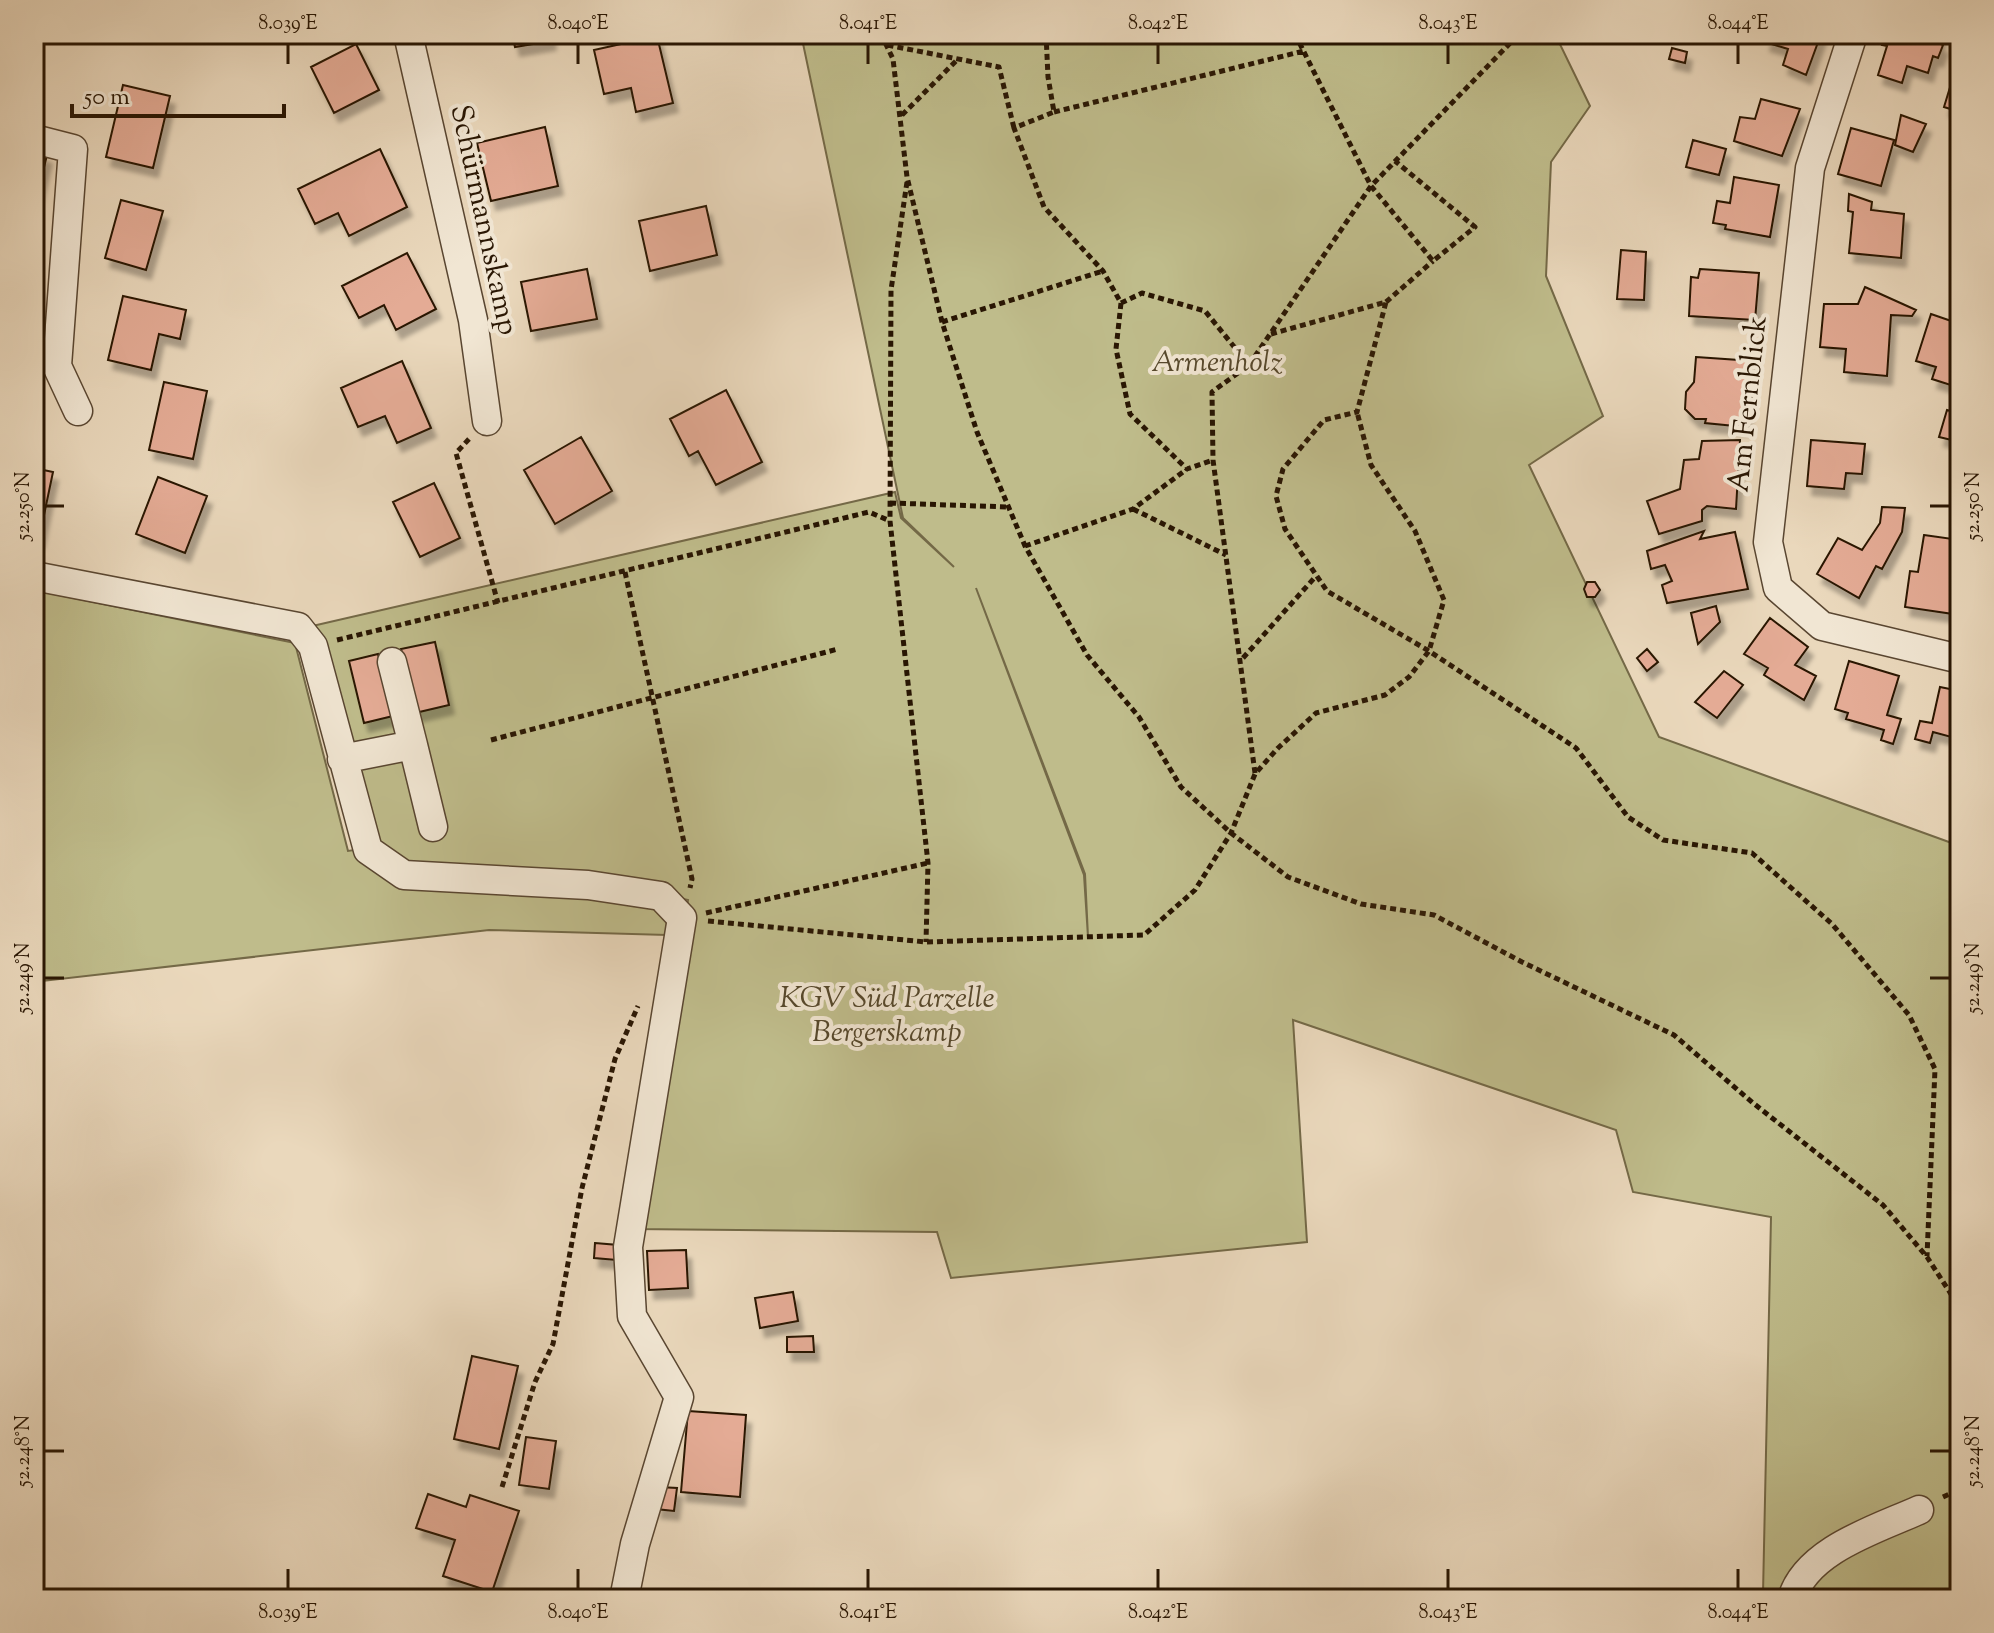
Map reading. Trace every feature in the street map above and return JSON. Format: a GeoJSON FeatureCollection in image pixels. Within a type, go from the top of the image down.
{"type":"FeatureCollection","features":[{"type":"Feature","properties":{"kind":"street","name":"Schürmannskamp"},"geometry":{"type":"LineString","coordinates":[[408,34],[473,320],[487,421]]}},
{"type":"Feature","properties":{"kind":"street","name":"Am Fernblick"},"geometry":{"type":"LineString","coordinates":[[1853,34],[1810,168],[1768,542],[1778,588],[1822,626],[1960,659]]}},
{"type":"Feature","properties":{"kind":"street"},"geometry":{"type":"LineString","coordinates":[[34,139],[73,149],[57,366],[78,411]]}},
{"type":"Feature","properties":{"kind":"street"},"geometry":{"type":"LineString","coordinates":[[34,576],[298,627],[313,646],[368,850],[404,875],[588,885],[661,896],[682,918],[628,1247],[632,1316],[679,1397],[635,1544],[624,1599]]}},
{"type":"Feature","properties":{"kind":"street"},"geometry":{"type":"LineString","coordinates":[[392,662],[433,827]]}},
{"type":"Feature","properties":{"kind":"street"},"geometry":{"type":"LineString","coordinates":[[342,759],[413,745]]}},
{"type":"Feature","properties":{"kind":"street"},"geometry":{"type":"LineString","coordinates":[[1792,1599],[1796,1585],[1832,1551],[1919,1510]]}},
{"type":"Feature","properties":{"kind":"path"},"geometry":{"type":"LineString","coordinates":[[881,34],[893,59],[907,177],[942,322],[977,432],[1025,546],[1087,655],[1139,717],[1181,787],[1231,833],[1288,877],[1361,904],[1434,915],[1522,962],[1674,1035],[1753,1103],[1883,1205],[1927,1257],[1960,1308]]}},
{"type":"Feature","properties":{"kind":"path"},"geometry":{"type":"LineString","coordinates":[[887,45],[903,34]]}},
{"type":"Feature","properties":{"kind":"path"},"geometry":{"type":"LineString","coordinates":[[1046,34],[1054,112]]}},
{"type":"Feature","properties":{"kind":"path"},"geometry":{"type":"LineString","coordinates":[[1295,34],[1371,186],[1433,261]]}},
{"type":"Feature","properties":{"kind":"path"},"geometry":{"type":"LineString","coordinates":[[1255,774],[1242,658],[1213,460],[1212,392],[1249,365],[1371,186],[1519,34]]}},
{"type":"Feature","properties":{"kind":"path"},"geometry":{"type":"LineString","coordinates":[[887,45],[999,67],[1014,128],[1044,207],[1103,271],[1121,303],[1116,349],[1130,414],[1187,469]]}},
{"type":"Feature","properties":{"kind":"path"},"geometry":{"type":"LineString","coordinates":[[1014,128],[1054,112],[1304,51]]}},
{"type":"Feature","properties":{"kind":"path"},"geometry":{"type":"LineString","coordinates":[[902,115],[957,59]]}},
{"type":"Feature","properties":{"kind":"path"},"geometry":{"type":"LineString","coordinates":[[1271,334],[1386,302],[1475,227],[1395,161]]}},
{"type":"Feature","properties":{"kind":"path"},"geometry":{"type":"LineString","coordinates":[[907,177],[891,290],[890,521],[928,863],[926,942]]}},
{"type":"Feature","properties":{"kind":"path"},"geometry":{"type":"LineString","coordinates":[[942,322],[1103,271]]}},
{"type":"Feature","properties":{"kind":"path"},"geometry":{"type":"LineString","coordinates":[[1121,303],[1142,293],[1205,311],[1249,365]]}},
{"type":"Feature","properties":{"kind":"path"},"geometry":{"type":"LineString","coordinates":[[682,918],[926,942],[1144,935],[1195,890],[1231,833],[1255,774],[1316,713],[1385,695],[1409,677],[1429,651],[1444,600],[1415,531],[1371,465],[1357,412],[1386,302]]}},
{"type":"Feature","properties":{"kind":"path"},"geometry":{"type":"LineString","coordinates":[[1357,412],[1324,420],[1283,469],[1276,496],[1285,529],[1327,591],[1429,651],[1576,748],[1628,817],[1663,840],[1752,853],[1832,924],[1909,1015],[1935,1069],[1927,1257]]}},
{"type":"Feature","properties":{"kind":"path"},"geometry":{"type":"LineString","coordinates":[[487,421],[456,453],[498,603]]}},
{"type":"Feature","properties":{"kind":"path"},"geometry":{"type":"LineString","coordinates":[[1025,546],[1133,509],[1187,469],[1213,460]]}},
{"type":"Feature","properties":{"kind":"path"},"geometry":{"type":"LineString","coordinates":[[890,503],[1009,507]]}},
{"type":"Feature","properties":{"kind":"path"},"geometry":{"type":"LineString","coordinates":[[1133,509],[1227,555]]}},
{"type":"Feature","properties":{"kind":"path"},"geometry":{"type":"LineString","coordinates":[[313,646],[869,512],[890,521]]}},
{"type":"Feature","properties":{"kind":"path"},"geometry":{"type":"LineString","coordinates":[[625,572],[655,697],[692,879],[682,918]]}},
{"type":"Feature","properties":{"kind":"path"},"geometry":{"type":"LineString","coordinates":[[1242,658],[1317,576]]}},
{"type":"Feature","properties":{"kind":"path"},"geometry":{"type":"LineString","coordinates":[[491,740],[838,649]]}},
{"type":"Feature","properties":{"kind":"path"},"geometry":{"type":"LineString","coordinates":[[682,918],[928,863]]}},
{"type":"Feature","properties":{"kind":"path"},"geometry":{"type":"LineString","coordinates":[[502,1487],[535,1382],[553,1344],[582,1188],[615,1059],[639,1003]]}},
{"type":"Feature","properties":{"kind":"green space","name":"Armenholz"},"geometry":{"type":"Polygon","coordinates":[[[801,34],[1555,34],[1590,106],[1551,162],[1546,276],[1603,416],[1529,465],[1659,737],[1960,846],[1960,1599],[1763,1594],[1771,1217],[1633,1192],[1616,1130],[1293,1020],[1307,1242],[951,1278],[937,1232],[633,1229],[688,900],[666,895],[667,935],[489,930],[34,982],[34,590],[295,643],[348,851],[369,848],[308,627],[895,492],[901,518],[954,567],[903,518],[801,34]],[[976,588],[1084,875],[1088,937],[1085,874],[976,588]]]}},
{"type":"Feature","properties":{"kind":"building"},"geometry":{"type":"Polygon","coordinates":[[[512,34],[550,34],[551,41],[515,47],[512,34]]]}},
{"type":"Feature","properties":{"kind":"building"},"geometry":{"type":"Polygon","coordinates":[[[1767,34],[1821,34],[1806,75],[1783,65],[1788,49],[1765,42],[1767,34]]]}},
{"type":"Feature","properties":{"kind":"building"},"geometry":{"type":"Polygon","coordinates":[[[1885,34],[1941,34],[1938,43],[1943,45],[1938,58],[1933,56],[1928,73],[1907,66],[1902,83],[1878,75],[1887,46],[1882,45],[1885,34]]]}},
{"type":"Feature","properties":{"kind":"building"},"geometry":{"type":"Polygon","coordinates":[[[657,36],[673,103],[636,112],[631,88],[604,94],[594,50],[657,36]]]}},
{"type":"Feature","properties":{"kind":"building"},"geometry":{"type":"Polygon","coordinates":[[[356,44],[379,90],[334,113],[311,67],[356,44]]]}},
{"type":"Feature","properties":{"kind":"building"},"geometry":{"type":"Polygon","coordinates":[[[1672,48],[1687,52],[1685,63],[1669,59],[1672,48]]]}},
{"type":"Feature","properties":{"kind":"building"},"geometry":{"type":"Polygon","coordinates":[[[1960,62],[1960,112],[1944,107],[1960,62]]]}},
{"type":"Feature","properties":{"kind":"building"},"geometry":{"type":"Polygon","coordinates":[[[123,85],[170,96],[153,168],[106,157],[123,85]]]}},
{"type":"Feature","properties":{"kind":"building"},"geometry":{"type":"Polygon","coordinates":[[[1761,99],[1800,109],[1782,156],[1734,141],[1740,117],[1755,119],[1761,99]]]}},
{"type":"Feature","properties":{"kind":"building"},"geometry":{"type":"Polygon","coordinates":[[[1901,115],[1926,124],[1913,152],[1895,145],[1901,115]]]}},
{"type":"Feature","properties":{"kind":"building"},"geometry":{"type":"Polygon","coordinates":[[[545,127],[558,186],[491,201],[477,143],[545,127]]]}},
{"type":"Feature","properties":{"kind":"building"},"geometry":{"type":"Polygon","coordinates":[[[1851,128],[1894,140],[1881,186],[1838,174],[1851,128]]]}},
{"type":"Feature","properties":{"kind":"building"},"geometry":{"type":"Polygon","coordinates":[[[1693,140],[1726,149],[1719,175],[1686,167],[1693,140]]]}},
{"type":"Feature","properties":{"kind":"building"},"geometry":{"type":"Polygon","coordinates":[[[380,149],[407,207],[349,236],[338,213],[315,224],[298,189],[380,149]]]}},
{"type":"Feature","properties":{"kind":"building"},"geometry":{"type":"Polygon","coordinates":[[[34,151],[47,155],[34,208],[34,151]]]}},
{"type":"Feature","properties":{"kind":"building"},"geometry":{"type":"Polygon","coordinates":[[[1734,177],[1779,185],[1770,237],[1725,229],[1726,225],[1713,223],[1717,201],[1730,203],[1734,177]]]}},
{"type":"Feature","properties":{"kind":"building"},"geometry":{"type":"Polygon","coordinates":[[[1849,194],[1872,202],[1871,210],[1904,214],[1901,258],[1849,253],[1853,212],[1848,211],[1849,194]]]}},
{"type":"Feature","properties":{"kind":"building"},"geometry":{"type":"Polygon","coordinates":[[[121,200],[163,211],[146,270],[105,258],[121,200]]]}},
{"type":"Feature","properties":{"kind":"building"},"geometry":{"type":"Polygon","coordinates":[[[706,206],[717,255],[650,271],[639,221],[706,206]]]}},
{"type":"Feature","properties":{"kind":"building"},"geometry":{"type":"Polygon","coordinates":[[[1621,250],[1646,252],[1644,300],[1617,299],[1621,250]]]}},
{"type":"Feature","properties":{"kind":"building"},"geometry":{"type":"Polygon","coordinates":[[[407,253],[436,309],[396,330],[384,305],[359,318],[342,286],[407,253]]]}},
{"type":"Feature","properties":{"kind":"building"},"geometry":{"type":"Polygon","coordinates":[[[587,269],[597,319],[531,331],[521,282],[587,269]]]}},
{"type":"Feature","properties":{"kind":"building"},"geometry":{"type":"Polygon","coordinates":[[[1700,269],[1759,273],[1755,320],[1689,316],[1691,277],[1698,278],[1700,269]]]}},
{"type":"Feature","properties":{"kind":"building"},"geometry":{"type":"Polygon","coordinates":[[[1865,287],[1916,310],[1912,316],[1891,315],[1887,376],[1844,372],[1846,349],[1820,347],[1824,304],[1858,304],[1865,287]]]}},
{"type":"Feature","properties":{"kind":"building"},"geometry":{"type":"Polygon","coordinates":[[[123,296],[186,310],[180,339],[159,334],[151,370],[108,360],[123,296]]]}},
{"type":"Feature","properties":{"kind":"building"},"geometry":{"type":"Polygon","coordinates":[[[1931,314],[1960,324],[1960,388],[1932,379],[1936,367],[1916,361],[1931,314]]]}},
{"type":"Feature","properties":{"kind":"building"},"geometry":{"type":"Polygon","coordinates":[[[1696,357],[1753,361],[1745,427],[1705,423],[1706,419],[1695,419],[1685,409],[1686,392],[1694,382],[1696,357]]]}},
{"type":"Feature","properties":{"kind":"building"},"geometry":{"type":"Polygon","coordinates":[[[402,361],[431,428],[397,443],[385,416],[358,427],[341,388],[402,361]]]}},
{"type":"Feature","properties":{"kind":"building"},"geometry":{"type":"Polygon","coordinates":[[[164,382],[207,391],[193,459],[149,450],[164,382]]]}},
{"type":"Feature","properties":{"kind":"building"},"geometry":{"type":"Polygon","coordinates":[[[726,390],[762,462],[716,485],[698,451],[689,456],[670,419],[726,390]]]}},
{"type":"Feature","properties":{"kind":"building"},"geometry":{"type":"Polygon","coordinates":[[[1947,410],[1960,414],[1960,442],[1939,437],[1947,410]]]}},
{"type":"Feature","properties":{"kind":"building"},"geometry":{"type":"Polygon","coordinates":[[[581,437],[612,491],[555,524],[524,470],[581,437]]]}},
{"type":"Feature","properties":{"kind":"building"},"geometry":{"type":"Polygon","coordinates":[[[1740,440],[1736,509],[1707,506],[1702,510],[1702,521],[1659,534],[1647,501],[1680,489],[1684,460],[1699,459],[1702,441],[1740,440]]]}},
{"type":"Feature","properties":{"kind":"building"},"geometry":{"type":"Polygon","coordinates":[[[1811,440],[1865,444],[1862,474],[1846,473],[1844,489],[1807,486],[1811,440]]]}},
{"type":"Feature","properties":{"kind":"building"},"geometry":{"type":"Polygon","coordinates":[[[34,468],[53,472],[39,539],[34,538],[34,468]]]}},
{"type":"Feature","properties":{"kind":"building"},"geometry":{"type":"Polygon","coordinates":[[[158,477],[207,496],[185,553],[136,534],[158,477]]]}},
{"type":"Feature","properties":{"kind":"building"},"geometry":{"type":"Polygon","coordinates":[[[434,483],[460,538],[420,557],[393,502],[434,483]]]}},
{"type":"Feature","properties":{"kind":"building"},"geometry":{"type":"Polygon","coordinates":[[[1882,507],[1905,508],[1902,532],[1882,569],[1876,566],[1859,598],[1817,574],[1838,538],[1862,550],[1880,523],[1882,507]]]}},
{"type":"Feature","properties":{"kind":"building"},"geometry":{"type":"Polygon","coordinates":[[[1704,531],[1700,539],[1735,532],[1748,589],[1667,603],[1662,585],[1672,581],[1665,565],[1651,569],[1647,551],[1704,531]]]}},
{"type":"Feature","properties":{"kind":"building"},"geometry":{"type":"Polygon","coordinates":[[[1924,535],[1960,540],[1960,615],[1905,607],[1910,571],[1918,572],[1924,535]]]}},
{"type":"Feature","properties":{"kind":"building"},"geometry":{"type":"Polygon","coordinates":[[[1587,582],[1595,582],[1600,590],[1595,597],[1587,597],[1584,589],[1587,582]]]}},
{"type":"Feature","properties":{"kind":"building"},"geometry":{"type":"Polygon","coordinates":[[[1716,606],[1720,622],[1698,644],[1691,613],[1716,606]]]}},
{"type":"Feature","properties":{"kind":"building"},"geometry":{"type":"Polygon","coordinates":[[[1770,618],[1808,647],[1795,665],[1816,676],[1804,700],[1764,675],[1768,668],[1744,654],[1770,618]]]}},
{"type":"Feature","properties":{"kind":"building"},"geometry":{"type":"Polygon","coordinates":[[[435,642],[449,705],[415,713],[401,649],[435,642]]]}},
{"type":"Feature","properties":{"kind":"building"},"geometry":{"type":"Polygon","coordinates":[[[1647,649],[1658,662],[1647,671],[1637,658],[1647,649]]]}},
{"type":"Feature","properties":{"kind":"building"},"geometry":{"type":"Polygon","coordinates":[[[378,654],[393,716],[364,723],[349,661],[378,654]]]}},
{"type":"Feature","properties":{"kind":"building"},"geometry":{"type":"Polygon","coordinates":[[[1849,661],[1899,676],[1887,715],[1901,719],[1893,744],[1881,740],[1884,730],[1846,719],[1848,713],[1835,709],[1849,661]]]}},
{"type":"Feature","properties":{"kind":"building"},"geometry":{"type":"Polygon","coordinates":[[[1724,671],[1743,685],[1717,718],[1695,702],[1724,671]]]}},
{"type":"Feature","properties":{"kind":"building"},"geometry":{"type":"Polygon","coordinates":[[[1940,687],[1960,691],[1960,733],[1955,738],[1933,732],[1930,743],[1915,739],[1920,721],[1932,723],[1940,687]]]}},
{"type":"Feature","properties":{"kind":"building"},"geometry":{"type":"Polygon","coordinates":[[[595,1243],[618,1245],[617,1260],[594,1258],[595,1243]]]}},
{"type":"Feature","properties":{"kind":"building"},"geometry":{"type":"Polygon","coordinates":[[[686,1250],[688,1288],[649,1290],[647,1251],[686,1250]]]}},
{"type":"Feature","properties":{"kind":"building"},"geometry":{"type":"Polygon","coordinates":[[[793,1292],[798,1321],[760,1328],[755,1298],[793,1292]]]}},
{"type":"Feature","properties":{"kind":"building"},"geometry":{"type":"Polygon","coordinates":[[[813,1336],[814,1352],[787,1352],[787,1337],[813,1336]]]}},
{"type":"Feature","properties":{"kind":"building"},"geometry":{"type":"Polygon","coordinates":[[[472,1356],[518,1366],[499,1449],[454,1439],[472,1356]]]}},
{"type":"Feature","properties":{"kind":"building"},"geometry":{"type":"Polygon","coordinates":[[[688,1411],[746,1415],[740,1497],[681,1492],[688,1411]]]}},
{"type":"Feature","properties":{"kind":"building"},"geometry":{"type":"Polygon","coordinates":[[[526,1437],[556,1441],[549,1489],[519,1485],[526,1437]]]}},
{"type":"Feature","properties":{"kind":"building"},"geometry":{"type":"Polygon","coordinates":[[[659,1487],[677,1488],[674,1511],[656,1509],[659,1487]]]}},
{"type":"Feature","properties":{"kind":"building"},"geometry":{"type":"Polygon","coordinates":[[[428,1494],[466,1507],[470,1495],[519,1511],[492,1592],[443,1576],[455,1540],[416,1528],[428,1494]]]}},
{"type":"Feature","properties":{"kind":"park label","name":"KGV Süd Parzelle Bergerskamp"},"geometry":{"type":"Point","coordinates":[887,1016]}}]}
